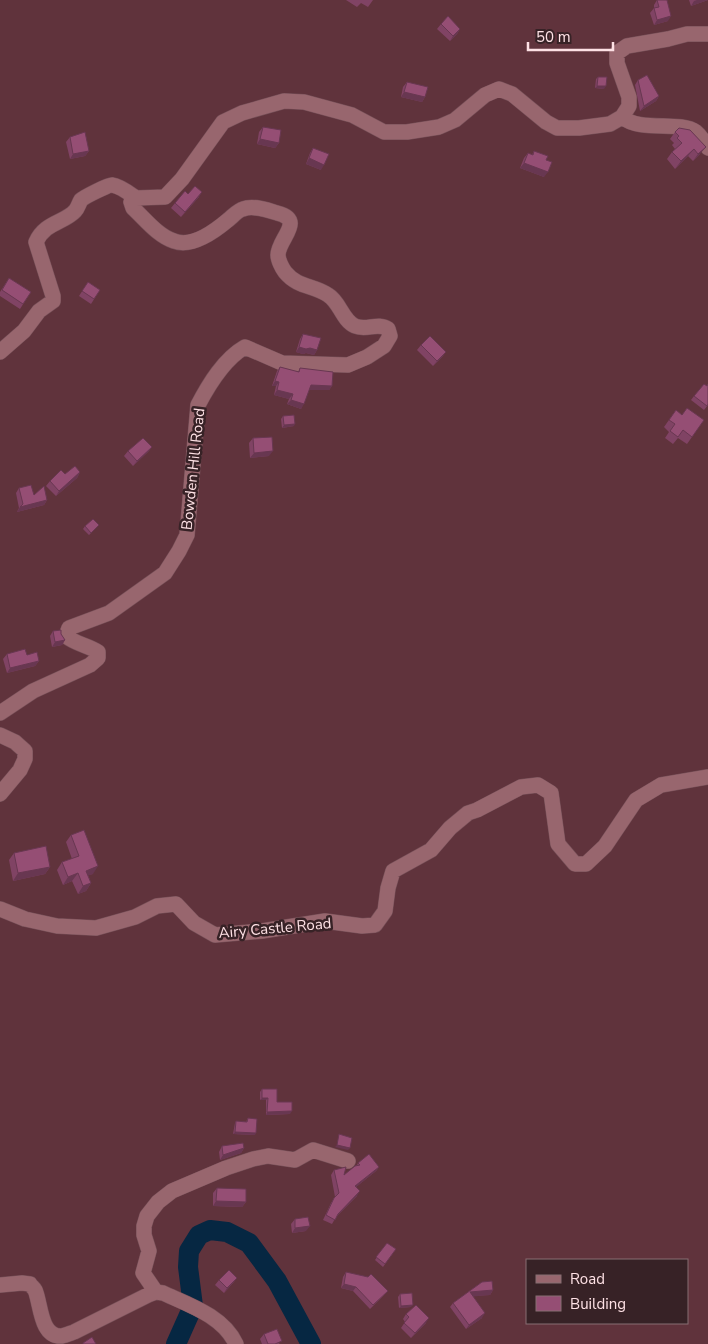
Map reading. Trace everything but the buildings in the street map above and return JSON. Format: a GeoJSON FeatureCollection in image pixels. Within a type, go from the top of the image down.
{"type":"FeatureCollection","features":[{"type":"Feature","properties":{"kind":"street"},"geometry":{"type":"LineString","coordinates":[[0,352],[24,330],[39,311],[52,301],[53,296],[36,242],[40,233],[75,211],[88,194],[98,192],[109,185],[114,185],[136,198],[165,197],[182,179],[222,122],[242,113],[284,101],[304,102],[352,115],[384,132],[407,132],[439,127],[455,120],[484,95],[498,89],[512,94],[546,122],[557,128],[579,128],[610,124],[622,117],[629,106],[629,97],[617,64],[617,52],[627,46],[687,34],[708,34]]}},
{"type":"Feature","properties":{"kind":"street"},"geometry":{"type":"LineString","coordinates":[[622,117],[640,125],[687,128],[696,132],[708,148]]}},
{"type":"Feature","properties":{"kind":"street","name":"Bowden Hill Road"},"geometry":{"type":"LineString","coordinates":[[0,713],[33,691],[90,665],[98,658],[98,652],[89,646],[72,641],[66,636],[69,628],[109,613],[165,573],[179,552],[187,535],[198,405],[207,387],[234,353],[245,347],[282,363],[348,365],[367,357],[384,346],[390,336],[388,328],[384,326],[364,328],[354,326],[328,294],[299,284],[284,271],[278,260],[278,253],[282,242],[289,232],[290,223],[288,217],[257,208],[243,208],[224,224],[196,241],[176,242],[164,236],[133,208],[131,202],[136,198]]}},
{"type":"Feature","properties":{"kind":"street"},"geometry":{"type":"LineString","coordinates":[[0,735],[15,742],[25,751],[25,760],[20,770],[0,794]]}},
{"type":"Feature","properties":{"kind":"street","name":"Airy Castle Road"},"geometry":{"type":"LineString","coordinates":[[0,909],[26,919],[57,926],[96,928],[135,917],[157,906],[176,904],[194,923],[215,935],[262,932],[326,921],[362,926],[374,925],[385,911],[388,888],[393,871],[431,850],[450,828],[468,813],[521,787],[538,785],[551,793],[558,844],[574,864],[586,864],[604,846],[636,800],[660,785],[708,776]]}},
{"type":"Feature","properties":{"kind":"street"},"geometry":{"type":"LineString","coordinates":[[236,1344],[233,1337],[210,1314],[160,1292],[143,1273],[149,1251],[144,1235],[147,1216],[158,1202],[172,1191],[226,1168],[268,1156],[295,1160],[313,1150],[348,1161]]}},
{"type":"Feature","properties":{"kind":"street"},"geometry":{"type":"LineString","coordinates":[[0,1285],[30,1284],[35,1290],[43,1320],[48,1329],[56,1335],[62,1336],[160,1292]]}},
{"type":"Feature","properties":{"kind":"waterway"},"geometry":{"type":"LineString","coordinates":[[176,1344],[193,1306],[188,1267],[189,1251],[199,1235],[210,1230],[227,1232],[249,1243],[277,1281],[311,1344]]}}]}
